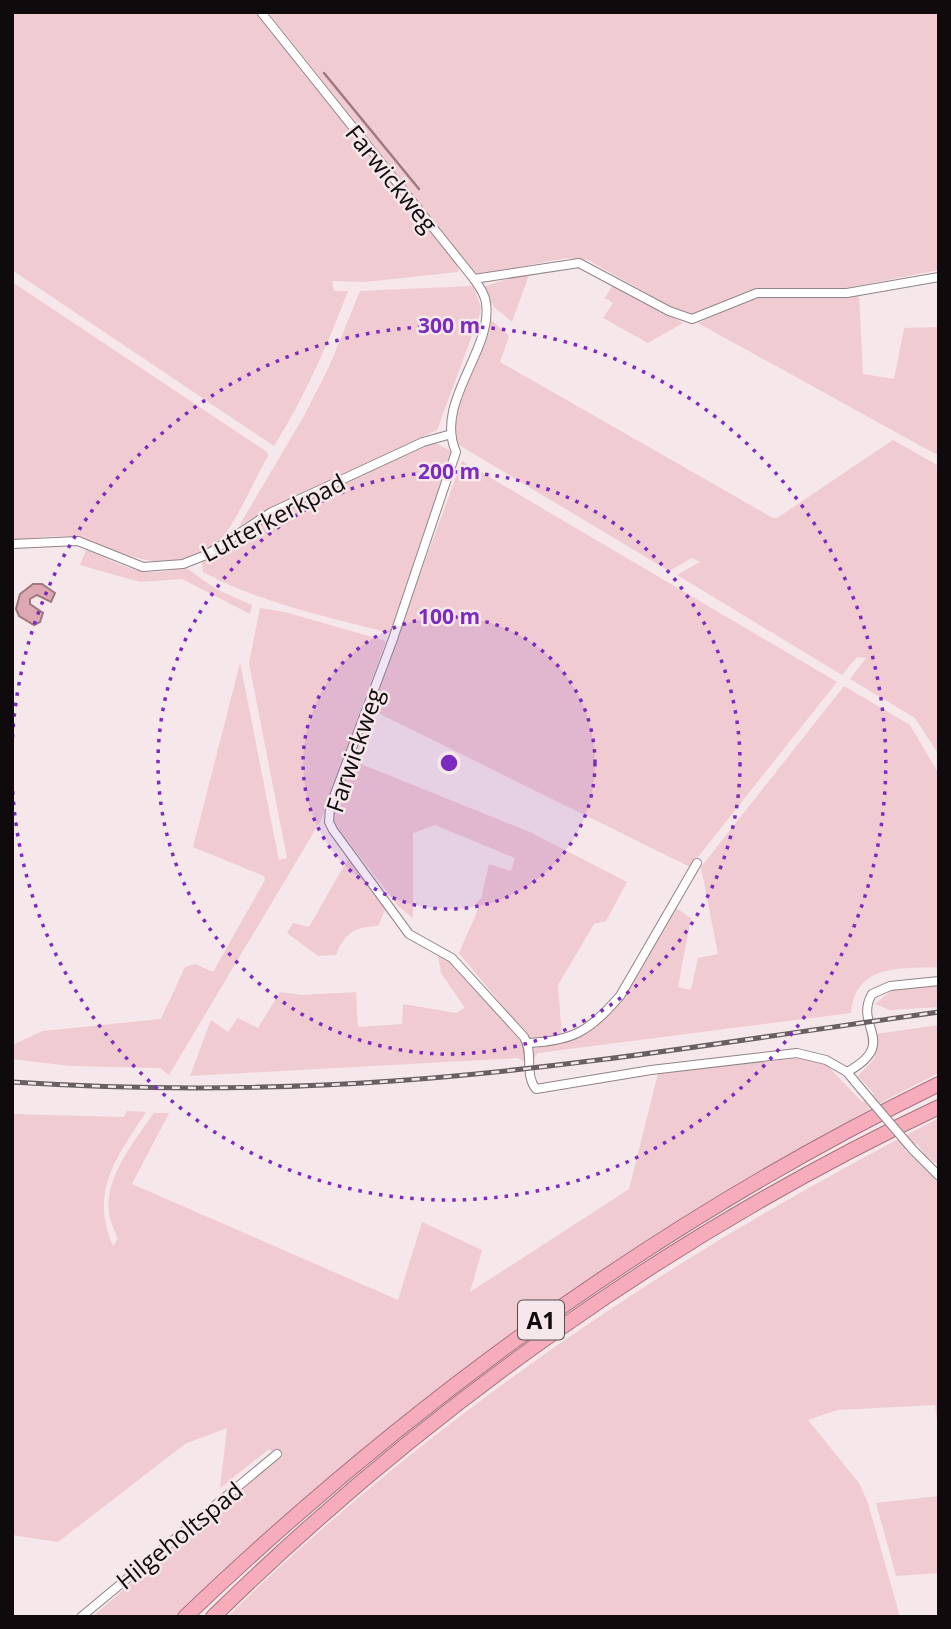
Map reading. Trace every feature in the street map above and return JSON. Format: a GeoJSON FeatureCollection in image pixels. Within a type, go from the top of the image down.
{"type":"FeatureCollection","features":[{"type":"Feature","properties":{"kind":"highway","name":"A1"},"geometry":{"type":"LineString","coordinates":[[185,1617],[305,1505],[374,1446],[567,1301],[684,1224],[761,1179],[874,1116],[939,1084]]}},
{"type":"Feature","properties":{"kind":"highway","name":"A1"},"geometry":{"type":"LineString","coordinates":[[213,1617],[352,1490],[444,1416],[585,1313],[698,1239],[777,1192],[870,1140],[939,1107]]}},
{"type":"Feature","properties":{"kind":"street","name":"Farwickweg"},"geometry":{"type":"LineString","coordinates":[[261,12],[474,279],[485,298],[486,314],[452,413],[448,435],[456,452],[393,639],[330,807],[328,822],[408,934],[453,958],[528,1043]]}},
{"type":"Feature","properties":{"kind":"street"},"geometry":{"type":"LineString","coordinates":[[474,279],[579,263],[669,311],[692,318],[757,293],[847,293],[939,277]]}},
{"type":"Feature","properties":{"kind":"street","name":"Lutterkerkpad"},"geometry":{"type":"LineString","coordinates":[[12,544],[78,541],[143,567],[183,564],[206,555],[270,513],[422,442],[448,435]]}},
{"type":"Feature","properties":{"kind":"street"},"geometry":{"type":"LineString","coordinates":[[697,863],[620,996],[604,1015],[579,1035],[528,1043],[531,1081],[540,1090],[651,1070],[787,1053],[815,1055],[847,1072],[913,1150],[939,1176]]}},
{"type":"Feature","properties":{"kind":"street"},"geometry":{"type":"LineString","coordinates":[[847,1072],[866,1062],[873,1049],[868,1008],[872,994],[890,986],[939,981]]}},
{"type":"Feature","properties":{"kind":"street","name":"Hilgeholtspad"},"geometry":{"type":"LineString","coordinates":[[81,1617],[277,1454]]}},
{"type":"Feature","properties":{"kind":"shaded area"},"geometry":{"type":"Polygon","coordinates":[[[12,12],[257,12],[459,265],[458,272],[365,282],[332,281],[334,291],[348,291],[315,370],[274,446],[12,270],[12,12]]]}},
{"type":"Feature","properties":{"kind":"shaded area"},"geometry":{"type":"Polygon","coordinates":[[[268,12],[939,12],[939,270],[841,289],[756,289],[693,314],[684,314],[588,260],[566,258],[477,275],[268,12]]]}},
{"type":"Feature","properties":{"kind":"shaded area"},"geometry":{"type":"Polygon","coordinates":[[[530,272],[512,322],[494,307],[484,291],[485,286],[530,272]]]}},
{"type":"Feature","properties":{"kind":"shaded area"},"geometry":{"type":"Polygon","coordinates":[[[12,282],[267,452],[268,456],[225,534],[202,554],[184,560],[149,561],[69,537],[12,540],[12,282]]]}},
{"type":"Feature","properties":{"kind":"shaded area"},"geometry":{"type":"Polygon","coordinates":[[[614,283],[683,323],[648,343],[603,318],[613,303],[605,298],[614,283]]]}},
{"type":"Feature","properties":{"kind":"shaded area"},"geometry":{"type":"Polygon","coordinates":[[[473,286],[481,307],[480,314],[437,430],[280,503],[239,526],[304,416],[329,367],[360,291],[473,286]]]}},
{"type":"Feature","properties":{"kind":"shaded area"},"geometry":{"type":"Polygon","coordinates":[[[859,294],[863,374],[894,379],[904,328],[939,327],[939,456],[698,323],[752,298],[859,294]]]}},
{"type":"Feature","properties":{"kind":"shaded area"},"geometry":{"type":"Polygon","coordinates":[[[489,318],[509,336],[500,362],[773,518],[777,518],[893,440],[939,466],[939,755],[915,718],[850,679],[866,658],[857,657],[842,675],[677,575],[700,562],[692,558],[669,571],[444,436],[489,318]]]}},
{"type":"Feature","properties":{"kind":"shaded area"},"geometry":{"type":"Polygon","coordinates":[[[434,442],[453,452],[390,633],[270,600],[203,572],[202,563],[269,518],[434,442]]]}},
{"type":"Feature","properties":{"kind":"shaded area"},"geometry":{"type":"Polygon","coordinates":[[[462,461],[837,682],[690,867],[370,709],[462,461]]]}},
{"type":"Feature","properties":{"kind":"shaded area"},"geometry":{"type":"Polygon","coordinates":[[[86,550],[144,572],[185,567],[216,589],[252,605],[250,614],[182,579],[140,582],[80,565],[86,550]]]}},
{"type":"Feature","properties":{"kind":"shaded area"},"geometry":{"type":"Polygon","coordinates":[[[33,584],[42,584],[55,593],[51,602],[37,595],[30,599],[30,604],[43,613],[40,622],[34,625],[19,616],[16,609],[20,594],[33,584]]]}},
{"type":"Feature","properties":{"kind":"shaded area"},"geometry":{"type":"Polygon","coordinates":[[[260,608],[285,612],[386,641],[321,820],[169,1075],[160,1068],[70,1066],[12,1059],[12,1045],[43,1031],[161,1019],[185,967],[195,964],[213,972],[265,880],[264,876],[193,847],[240,663],[279,860],[287,858],[249,663],[260,608]]]}},
{"type":"Feature","properties":{"kind":"shaded area"},"geometry":{"type":"Polygon","coordinates":[[[844,686],[910,725],[939,774],[939,967],[895,969],[871,977],[861,985],[851,1013],[538,1053],[531,1062],[533,1049],[587,1033],[621,1002],[676,908],[691,918],[678,987],[691,990],[698,958],[718,954],[701,867],[844,686]]]}},
{"type":"Feature","properties":{"kind":"shaded area"},"geometry":{"type":"Polygon","coordinates":[[[351,760],[530,832],[627,882],[606,921],[594,924],[558,985],[562,1038],[531,1040],[459,953],[477,912],[476,903],[481,899],[489,864],[511,871],[515,858],[435,825],[413,833],[413,918],[398,906],[330,818],[351,760]]]}},
{"type":"Feature","properties":{"kind":"shaded area"},"geometry":{"type":"Polygon","coordinates":[[[349,857],[387,906],[378,926],[351,933],[336,955],[318,956],[287,933],[293,923],[309,927],[349,857]]]}},
{"type":"Feature","properties":{"kind":"shaded area"},"geometry":{"type":"Polygon","coordinates":[[[436,945],[450,956],[524,1043],[526,1062],[517,1058],[190,1076],[211,1020],[228,1032],[238,1018],[258,1028],[280,992],[302,995],[356,992],[358,1027],[402,1024],[403,1004],[456,1013],[465,1008],[441,973],[436,945]]]}},
{"type":"Feature","properties":{"kind":"shaded area"},"geometry":{"type":"Polygon","coordinates":[[[939,984],[939,1007],[890,1010],[875,1004],[892,990],[939,984]]]}},
{"type":"Feature","properties":{"kind":"shaded area"},"geometry":{"type":"Polygon","coordinates":[[[939,1025],[939,1073],[781,1159],[699,1208],[540,1313],[464,1369],[316,1488],[175,1617],[92,1617],[277,1457],[269,1449],[220,1488],[227,1428],[185,1444],[58,1542],[12,1535],[12,1114],[124,1117],[127,1111],[146,1112],[116,1160],[105,1191],[106,1226],[113,1246],[118,1239],[110,1216],[109,1200],[116,1173],[154,1113],[169,1113],[132,1184],[398,1300],[422,1222],[482,1250],[470,1292],[629,1189],[658,1074],[800,1058],[824,1062],[862,1102],[874,1094],[858,1076],[875,1058],[876,1034],[939,1025]]]}},
{"type":"Feature","properties":{"kind":"shaded area"},"geometry":{"type":"Polygon","coordinates":[[[939,1118],[939,1165],[926,1157],[917,1144],[905,1150],[939,1181],[939,1435],[935,1405],[837,1410],[808,1420],[859,1483],[868,1503],[900,1617],[227,1617],[307,1542],[390,1471],[564,1340],[748,1223],[939,1118]]]}},
{"type":"Feature","properties":{"kind":"shaded area"},"geometry":{"type":"Polygon","coordinates":[[[939,1496],[939,1573],[896,1576],[876,1503],[939,1496]]]}},
{"type":"Feature","properties":{"kind":"waterway"},"geometry":{"type":"LineString","coordinates":[[324,73],[419,189]]}},
{"type":"Feature","properties":{"kind":"railway"},"geometry":{"type":"LineString","coordinates":[[12,1082],[202,1088],[393,1081],[598,1060],[939,1012]]}}]}
